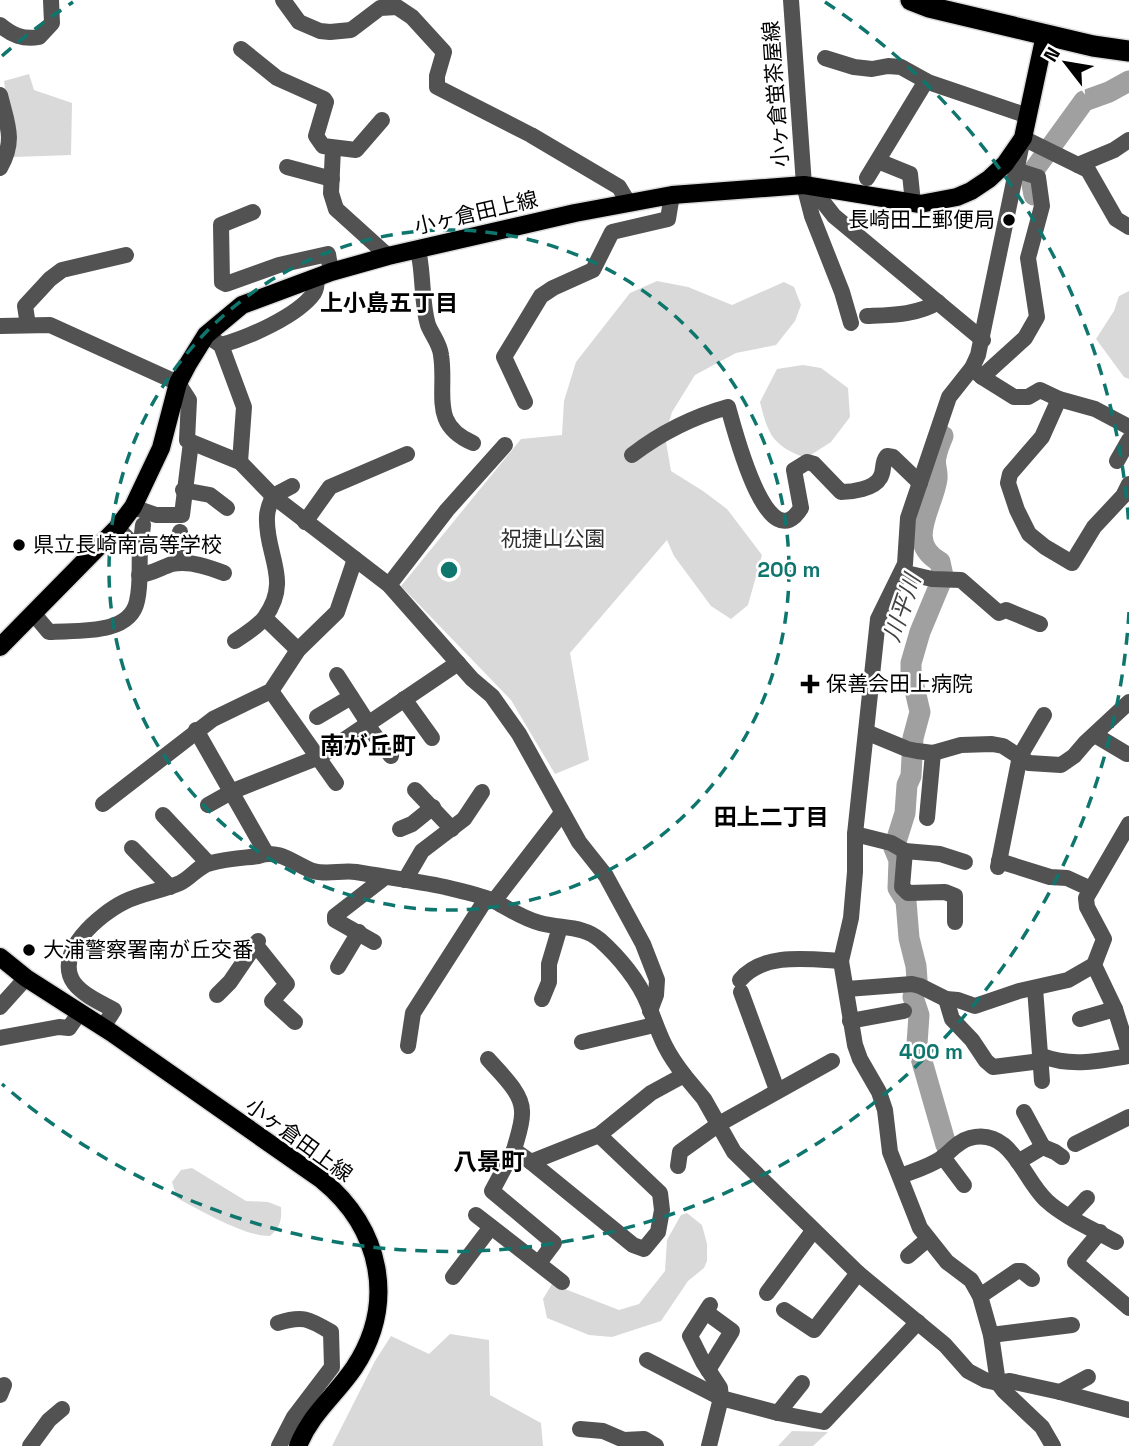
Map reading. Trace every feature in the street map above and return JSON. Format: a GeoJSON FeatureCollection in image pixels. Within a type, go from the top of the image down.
{"type":"FeatureCollection","features":[{"type":"Feature","properties":{"kind":"highway"},"geometry":{"type":"LineString","coordinates":[[911,0],[929,7],[972,8],[1045,35],[1129,51]]}},
{"type":"Feature","properties":{"kind":"main road","name":"小ヶ倉田上線"},"geometry":{"type":"LineString","coordinates":[[0,647],[117,528],[133,507],[160,448],[178,383],[242,305],[324,274],[388,256],[628,202],[672,195],[811,187],[920,204],[946,200],[971,191],[1005,164],[1023,138],[1045,35]]}},
{"type":"Feature","properties":{"kind":"main road","name":"小ヶ倉田上線"},"geometry":{"type":"LineString","coordinates":[[0,957],[26,978],[103,1027],[332,1188],[360,1222],[376,1261],[378,1296],[370,1336],[355,1366],[340,1387],[316,1411],[298,1446]]}},
{"type":"Feature","properties":{"kind":"street"},"geometry":{"type":"LineString","coordinates":[[0,25],[10,33],[24,38],[39,37],[52,23],[51,0]]}},
{"type":"Feature","properties":{"kind":"street"},"geometry":{"type":"LineString","coordinates":[[283,0],[306,27],[330,32],[351,30],[380,8],[397,7],[412,17],[444,52],[437,76],[437,87],[531,135],[619,187],[628,202]]}},
{"type":"Feature","properties":{"kind":"street","name":"小ヶ倉蛍茶屋線"},"geometry":{"type":"LineString","coordinates":[[791,0],[812,216],[842,292],[851,323]]}},
{"type":"Feature","properties":{"kind":"street"},"geometry":{"type":"LineString","coordinates":[[241,49],[277,78],[324,99],[326,102],[316,136],[323,146],[356,150],[382,120]]}},
{"type":"Feature","properties":{"kind":"street"},"geometry":{"type":"LineString","coordinates":[[825,58],[853,67],[901,67],[926,81],[1028,116]]}},
{"type":"Feature","properties":{"kind":"street"},"geometry":{"type":"LineString","coordinates":[[867,178],[926,81]]}},
{"type":"Feature","properties":{"kind":"street"},"geometry":{"type":"LineString","coordinates":[[0,99],[9,139],[8,153],[1,163]]}},
{"type":"Feature","properties":{"kind":"street"},"geometry":{"type":"LineString","coordinates":[[977,372],[1023,138],[1088,170],[1116,219],[1129,227]]}},
{"type":"Feature","properties":{"kind":"street"},"geometry":{"type":"LineString","coordinates":[[1079,165],[1114,150],[1129,140]]}},
{"type":"Feature","properties":{"kind":"street"},"geometry":{"type":"LineString","coordinates":[[332,148],[332,202],[336,209],[388,256]]}},
{"type":"Feature","properties":{"kind":"street"},"geometry":{"type":"LineString","coordinates":[[878,161],[910,174],[913,203]]}},
{"type":"Feature","properties":{"kind":"street"},"geometry":{"type":"LineString","coordinates":[[287,167],[331,179]]}},
{"type":"Feature","properties":{"kind":"street"},"geometry":{"type":"LineString","coordinates":[[1016,170],[1038,177],[1042,206],[1028,258],[1037,317],[1025,338],[977,372],[949,397],[908,518],[906,558],[902,572],[878,619],[855,834],[851,918],[841,961],[850,1021],[860,1059],[879,1093],[885,1110],[890,1152],[920,1228],[947,1262],[971,1280],[980,1296],[991,1335],[998,1382],[1042,1427],[1053,1445]]}},
{"type":"Feature","properties":{"kind":"street"},"geometry":{"type":"LineString","coordinates":[[811,187],[834,216],[983,340]]}},
{"type":"Feature","properties":{"kind":"street"},"geometry":{"type":"LineString","coordinates":[[525,402],[504,357],[541,296],[593,270],[612,232],[668,219],[672,195]]}},
{"type":"Feature","properties":{"kind":"street"},"geometry":{"type":"LineString","coordinates":[[240,462],[244,407],[214,340],[241,340],[306,302],[324,274],[328,254],[279,265],[226,284],[222,282],[221,225],[253,212]]}},
{"type":"Feature","properties":{"kind":"street"},"geometry":{"type":"LineString","coordinates":[[418,250],[429,326],[441,352],[445,417],[454,434],[473,443]]}},
{"type":"Feature","properties":{"kind":"street"},"geometry":{"type":"LineString","coordinates":[[28,325],[25,306],[62,270],[126,255]]}},
{"type":"Feature","properties":{"kind":"street"},"geometry":{"type":"LineString","coordinates":[[867,316],[928,309],[938,302]]}},
{"type":"Feature","properties":{"kind":"street"},"geometry":{"type":"LineString","coordinates":[[0,326],[50,325],[178,383],[189,400],[187,440],[240,462],[273,496],[389,585],[505,713],[579,842],[606,876],[643,944],[657,980],[652,1018]]}},
{"type":"Feature","properties":{"kind":"street"},"geometry":{"type":"LineString","coordinates":[[977,372],[1014,397],[1028,397],[1040,390],[1059,400],[1095,409],[1129,427]]}},
{"type":"Feature","properties":{"kind":"street"},"geometry":{"type":"LineString","coordinates":[[1059,400],[1042,437],[1010,474],[1008,484],[1029,534],[1072,563],[1094,527],[1123,496],[1129,484]]}},
{"type":"Feature","properties":{"kind":"street"},"geometry":{"type":"LineString","coordinates":[[632,455],[654,439],[699,415],[728,407],[751,479],[769,514],[777,519],[785,520],[794,516],[801,508],[794,470],[807,462],[814,464],[841,492],[857,491],[876,482],[880,478],[883,461],[887,456],[893,457],[920,483]]}},
{"type":"Feature","properties":{"kind":"street"},"geometry":{"type":"LineString","coordinates":[[1117,461],[1129,440]]}},
{"type":"Feature","properties":{"kind":"street"},"geometry":{"type":"LineString","coordinates":[[133,507],[156,515],[182,515],[191,442]]}},
{"type":"Feature","properties":{"kind":"street"},"geometry":{"type":"LineString","coordinates":[[389,585],[447,510],[505,445]]}},
{"type":"Feature","properties":{"kind":"street"},"geometry":{"type":"LineString","coordinates":[[305,522],[330,487],[407,454]]}},
{"type":"Feature","properties":{"kind":"street"},"geometry":{"type":"LineString","coordinates":[[235,641],[265,618],[275,596],[278,582],[266,518],[273,496],[292,486]]}},
{"type":"Feature","properties":{"kind":"street"},"geometry":{"type":"LineString","coordinates":[[183,491],[210,495],[227,508]]}},
{"type":"Feature","properties":{"kind":"street"},"geometry":{"type":"LineString","coordinates":[[33,613],[49,632],[97,629],[121,624],[131,615],[137,604],[144,525]]}},
{"type":"Feature","properties":{"kind":"street"},"geometry":{"type":"LineString","coordinates":[[117,528],[140,551]]}},
{"type":"Feature","properties":{"kind":"street"},"geometry":{"type":"LineString","coordinates":[[180,532],[185,563]]}},
{"type":"Feature","properties":{"kind":"street"},"geometry":{"type":"LineString","coordinates":[[103,804],[196,730],[271,691],[298,650],[337,612],[355,559]]}},
{"type":"Feature","properties":{"kind":"street"},"geometry":{"type":"LineString","coordinates":[[139,575],[153,573],[176,563],[202,565],[224,573]]}},
{"type":"Feature","properties":{"kind":"street"},"geometry":{"type":"LineString","coordinates":[[902,572],[932,579],[961,580],[999,613],[1006,610],[1040,624]]}},
{"type":"Feature","properties":{"kind":"street"},"geometry":{"type":"LineString","coordinates":[[265,618],[298,650]]}},
{"type":"Feature","properties":{"kind":"street"},"geometry":{"type":"LineString","coordinates":[[208,805],[233,791],[319,757],[458,663]]}},
{"type":"Feature","properties":{"kind":"street"},"geometry":{"type":"LineString","coordinates":[[337,675],[391,757]]}},
{"type":"Feature","properties":{"kind":"street"},"geometry":{"type":"LineString","coordinates":[[271,691],[336,783]]}},
{"type":"Feature","properties":{"kind":"street"},"geometry":{"type":"LineString","coordinates":[[317,717],[351,697]]}},
{"type":"Feature","properties":{"kind":"street"},"geometry":{"type":"LineString","coordinates":[[404,699],[432,738]]}},
{"type":"Feature","properties":{"kind":"street"},"geometry":{"type":"LineString","coordinates":[[866,732],[919,751],[992,744],[1003,746],[1029,762],[1061,765],[1074,756],[1129,702]]}},
{"type":"Feature","properties":{"kind":"street"},"geometry":{"type":"LineString","coordinates":[[1044,715],[1020,755],[999,864],[1050,877],[1067,877],[1091,889]]}},
{"type":"Feature","properties":{"kind":"street"},"geometry":{"type":"LineString","coordinates":[[196,730],[266,853]]}},
{"type":"Feature","properties":{"kind":"street"},"geometry":{"type":"LineString","coordinates":[[1095,735],[1127,754]]}},
{"type":"Feature","properties":{"kind":"street"},"geometry":{"type":"LineString","coordinates":[[919,751],[928,818]]}},
{"type":"Feature","properties":{"kind":"street"},"geometry":{"type":"LineString","coordinates":[[415,790],[452,829]]}},
{"type":"Feature","properties":{"kind":"street"},"geometry":{"type":"LineString","coordinates":[[405,880],[422,851],[464,819],[482,792]]}},
{"type":"Feature","properties":{"kind":"street"},"geometry":{"type":"LineString","coordinates":[[400,829],[412,824],[433,807]]}},
{"type":"Feature","properties":{"kind":"street"},"geometry":{"type":"LineString","coordinates":[[408,1046],[413,1013],[490,900],[562,813]]}},
{"type":"Feature","properties":{"kind":"street"},"geometry":{"type":"LineString","coordinates":[[163,815],[208,863]]}},
{"type":"Feature","properties":{"kind":"street"},"geometry":{"type":"LineString","coordinates":[[846,989],[916,985],[946,999],[975,1006],[1019,991],[1068,980],[1094,965],[1104,939],[1087,907],[1086,898],[1129,824]]}},
{"type":"Feature","properties":{"kind":"street"},"geometry":{"type":"LineString","coordinates":[[855,834],[898,847],[940,854],[965,863]]}},
{"type":"Feature","properties":{"kind":"street"},"geometry":{"type":"LineString","coordinates":[[898,847],[902,887],[908,893],[945,892],[955,896],[955,922]]}},
{"type":"Feature","properties":{"kind":"street"},"geometry":{"type":"LineString","coordinates":[[132,848],[170,887]]}},
{"type":"Feature","properties":{"kind":"street"},"geometry":{"type":"LineString","coordinates":[[103,1027],[114,1010],[73,982],[69,970],[70,951],[104,915],[121,903],[183,882],[208,863],[266,853],[291,859],[313,871],[353,872],[446,887],[490,900],[525,918],[580,929],[600,940],[638,985],[666,1052],[704,1098],[734,1152],[813,1231],[858,1273],[945,1345],[968,1371],[985,1380],[1010,1381],[1129,1410]]}},
{"type":"Feature","properties":{"kind":"street"},"geometry":{"type":"LineString","coordinates":[[374,942],[335,920],[335,916],[384,878]]}},
{"type":"Feature","properties":{"kind":"street"},"geometry":{"type":"LineString","coordinates":[[542,999],[549,982],[549,964],[560,927]]}},
{"type":"Feature","properties":{"kind":"street"},"geometry":{"type":"LineString","coordinates":[[338,967],[359,932]]}},
{"type":"Feature","properties":{"kind":"street"},"geometry":{"type":"LineString","coordinates":[[217,995],[230,982],[256,942],[287,984],[272,1001],[295,1022]]}},
{"type":"Feature","properties":{"kind":"street"},"geometry":{"type":"LineString","coordinates":[[777,1090],[741,986],[750,969],[779,961],[841,961]]}},
{"type":"Feature","properties":{"kind":"street"},"geometry":{"type":"LineString","coordinates":[[946,999],[952,1019],[993,1067],[1041,1058],[1084,1063],[1129,1054],[1115,1009],[1094,965]]}},
{"type":"Feature","properties":{"kind":"street"},"geometry":{"type":"LineString","coordinates":[[0,1007],[26,978]]}},
{"type":"Feature","properties":{"kind":"street"},"geometry":{"type":"LineString","coordinates":[[1035,988],[1042,1081]]}},
{"type":"Feature","properties":{"kind":"street"},"geometry":{"type":"LineString","coordinates":[[1080,1019],[1115,1009]]}},
{"type":"Feature","properties":{"kind":"street"},"geometry":{"type":"LineString","coordinates":[[0,1038],[69,1027],[80,1012]]}},
{"type":"Feature","properties":{"kind":"street"},"geometry":{"type":"LineString","coordinates":[[850,1021],[898,1016]]}},
{"type":"Feature","properties":{"kind":"street"},"geometry":{"type":"LineString","coordinates":[[582,1042],[652,1018]]}},
{"type":"Feature","properties":{"kind":"street"},"geometry":{"type":"LineString","coordinates":[[488,1059],[518,1097],[523,1113],[514,1150],[492,1191],[554,1243],[538,1263]]}},
{"type":"Feature","properties":{"kind":"street"},"geometry":{"type":"LineString","coordinates":[[678,1166],[680,1152],[719,1124],[832,1061]]}},
{"type":"Feature","properties":{"kind":"street"},"geometry":{"type":"LineString","coordinates":[[531,1162],[598,1135],[651,1093],[684,1075]]}},
{"type":"Feature","properties":{"kind":"street"},"geometry":{"type":"LineString","coordinates":[[1024,1112],[1043,1147],[1062,1157]]}},
{"type":"Feature","properties":{"kind":"street"},"geometry":{"type":"LineString","coordinates":[[1075,1144],[1129,1117]]}},
{"type":"Feature","properties":{"kind":"street"},"geometry":{"type":"LineString","coordinates":[[514,1150],[636,1246],[644,1249],[658,1232],[662,1210],[660,1194],[598,1135]]}},
{"type":"Feature","properties":{"kind":"street"},"geometry":{"type":"LineString","coordinates":[[900,1176],[943,1157],[955,1145],[969,1138],[994,1140],[1006,1146],[1033,1186],[1048,1202],[1116,1242]]}},
{"type":"Feature","properties":{"kind":"street"},"geometry":{"type":"LineString","coordinates":[[1018,1161],[1043,1147]]}},
{"type":"Feature","properties":{"kind":"street"},"geometry":{"type":"LineString","coordinates":[[943,1157],[964,1185]]}},
{"type":"Feature","properties":{"kind":"street"},"geometry":{"type":"LineString","coordinates":[[1070,1216],[1087,1198]]}},
{"type":"Feature","properties":{"kind":"street"},"geometry":{"type":"LineString","coordinates":[[475,1215],[562,1282]]}},
{"type":"Feature","properties":{"kind":"street"},"geometry":{"type":"LineString","coordinates":[[453,1277],[491,1227]]}},
{"type":"Feature","properties":{"kind":"street"},"geometry":{"type":"LineString","coordinates":[[767,1293],[813,1231]]}},
{"type":"Feature","properties":{"kind":"street"},"geometry":{"type":"LineString","coordinates":[[1100,1233],[1075,1262],[1129,1308]]}},
{"type":"Feature","properties":{"kind":"street"},"geometry":{"type":"LineString","coordinates":[[908,1256],[928,1239]]}},
{"type":"Feature","properties":{"kind":"street"},"geometry":{"type":"LineString","coordinates":[[627,1261],[636,1246]]}},
{"type":"Feature","properties":{"kind":"street"},"geometry":{"type":"LineString","coordinates":[[980,1296],[1017,1271],[1022,1271],[1032,1279]]}},
{"type":"Feature","properties":{"kind":"street"},"geometry":{"type":"LineString","coordinates":[[784,1310],[814,1330],[858,1273]]}},
{"type":"Feature","properties":{"kind":"street"},"geometry":{"type":"LineString","coordinates":[[708,1370],[732,1331],[708,1309],[690,1336],[708,1370],[720,1388],[721,1398],[709,1446]]}},
{"type":"Feature","properties":{"kind":"street"},"geometry":{"type":"LineString","coordinates":[[278,1323],[297,1317],[310,1320],[331,1332],[332,1367],[294,1417],[279,1446]]}},
{"type":"Feature","properties":{"kind":"street"},"geometry":{"type":"LineString","coordinates":[[647,1360],[721,1398],[824,1422],[918,1322]]}},
{"type":"Feature","properties":{"kind":"street"},"geometry":{"type":"LineString","coordinates":[[991,1335],[1072,1325]]}},
{"type":"Feature","properties":{"kind":"street"},"geometry":{"type":"LineString","coordinates":[[1060,1392],[1088,1377]]}},
{"type":"Feature","properties":{"kind":"street"},"geometry":{"type":"LineString","coordinates":[[778,1413],[802,1383]]}},
{"type":"Feature","properties":{"kind":"street"},"geometry":{"type":"LineString","coordinates":[[30,1446],[48,1420],[62,1409]]}},
{"type":"Feature","properties":{"kind":"street"},"geometry":{"type":"LineString","coordinates":[[580,1429],[603,1430],[624,1440],[644,1439],[656,1446]]}},
{"type":"Feature","properties":{"kind":"green space"},"geometry":{"type":"Polygon","coordinates":[[[29,74],[34,90],[72,103],[71,155],[14,157],[4,81],[29,74]]]}},
{"type":"Feature","properties":{"kind":"green space","name":"祝捷山公園"},"geometry":{"type":"Polygon","coordinates":[[[657,281],[688,287],[732,305],[784,282],[794,287],[801,305],[795,321],[776,345],[736,353],[695,375],[672,412],[665,436],[671,471],[727,509],[762,555],[748,605],[731,619],[711,606],[674,556],[667,540],[570,653],[589,760],[555,774],[511,700],[401,586],[521,439],[562,435],[564,401],[576,362],[630,293],[657,281]]]}},
{"type":"Feature","properties":{"kind":"green space"},"geometry":{"type":"Polygon","coordinates":[[[1129,291],[1129,379],[1124,377],[1096,339],[1114,311],[1119,296],[1129,291]]]}},
{"type":"Feature","properties":{"kind":"green space"},"geometry":{"type":"Polygon","coordinates":[[[803,365],[821,368],[848,388],[850,417],[831,442],[806,458],[786,449],[774,438],[769,431],[760,402],[777,369],[803,365]]]}},
{"type":"Feature","properties":{"kind":"green space"},"geometry":{"type":"Polygon","coordinates":[[[192,1168],[246,1201],[268,1202],[281,1207],[281,1220],[276,1230],[270,1236],[248,1232],[177,1198],[172,1182],[181,1170],[192,1168]]]}},
{"type":"Feature","properties":{"kind":"green space"},"geometry":{"type":"Polygon","coordinates":[[[687,1213],[702,1225],[707,1244],[707,1261],[704,1268],[688,1281],[661,1321],[612,1337],[589,1335],[547,1318],[543,1299],[552,1284],[619,1310],[639,1304],[665,1271],[667,1240],[681,1215],[687,1213]]]}},
{"type":"Feature","properties":{"kind":"green space"},"geometry":{"type":"Polygon","coordinates":[[[450,1334],[489,1340],[490,1395],[541,1423],[543,1446],[332,1446],[375,1361],[391,1336],[429,1354],[450,1334]]]}},
{"type":"Feature","properties":{"kind":"green space"},"geometry":{"type":"Polygon","coordinates":[[[792,1431],[828,1432],[813,1446],[778,1446],[792,1431]]]}},
{"type":"Feature","properties":{"kind":"waterway","name":"川平川"},"geometry":{"type":"LineString","coordinates":[[1034,195],[1031,179],[1034,170],[1084,101],[1129,81]]}},
{"type":"Feature","properties":{"kind":"waterway","name":"川平川"},"geometry":{"type":"LineString","coordinates":[[943,436],[936,460],[935,490],[922,535],[929,554],[940,562],[943,576],[920,632],[911,663],[920,712],[913,738],[905,813],[894,848],[899,860],[898,888],[906,901],[909,938],[916,966],[917,980],[913,997],[919,1015],[917,1044],[946,1145]]}},
{"type":"Feature","properties":{"kind":"place","name":"長崎田上郵便局"},"geometry":{"type":"Point","coordinates":[1009,220]}},
{"type":"Feature","properties":{"kind":"place","name":"県立長崎南高等学校"},"geometry":{"type":"Point","coordinates":[19,545]}},
{"type":"Feature","properties":{"kind":"place","name":"保善会田上病院"},"geometry":{"type":"Point","coordinates":[810,684]}},
{"type":"Feature","properties":{"kind":"place","name":"大浦警察署南が丘交番"},"geometry":{"type":"Point","coordinates":[29,950]}},
{"type":"Feature","properties":{"kind":"district","name":"上小島五丁目"},"geometry":{"type":"Point","coordinates":[389,303]}},
{"type":"Feature","properties":{"kind":"district","name":"南が丘町"},"geometry":{"type":"Point","coordinates":[368,746]}},
{"type":"Feature","properties":{"kind":"district","name":"田上二丁目"},"geometry":{"type":"Point","coordinates":[771,817]}},
{"type":"Feature","properties":{"kind":"district","name":"八景町"},"geometry":{"type":"Point","coordinates":[489,1162]}}]}
